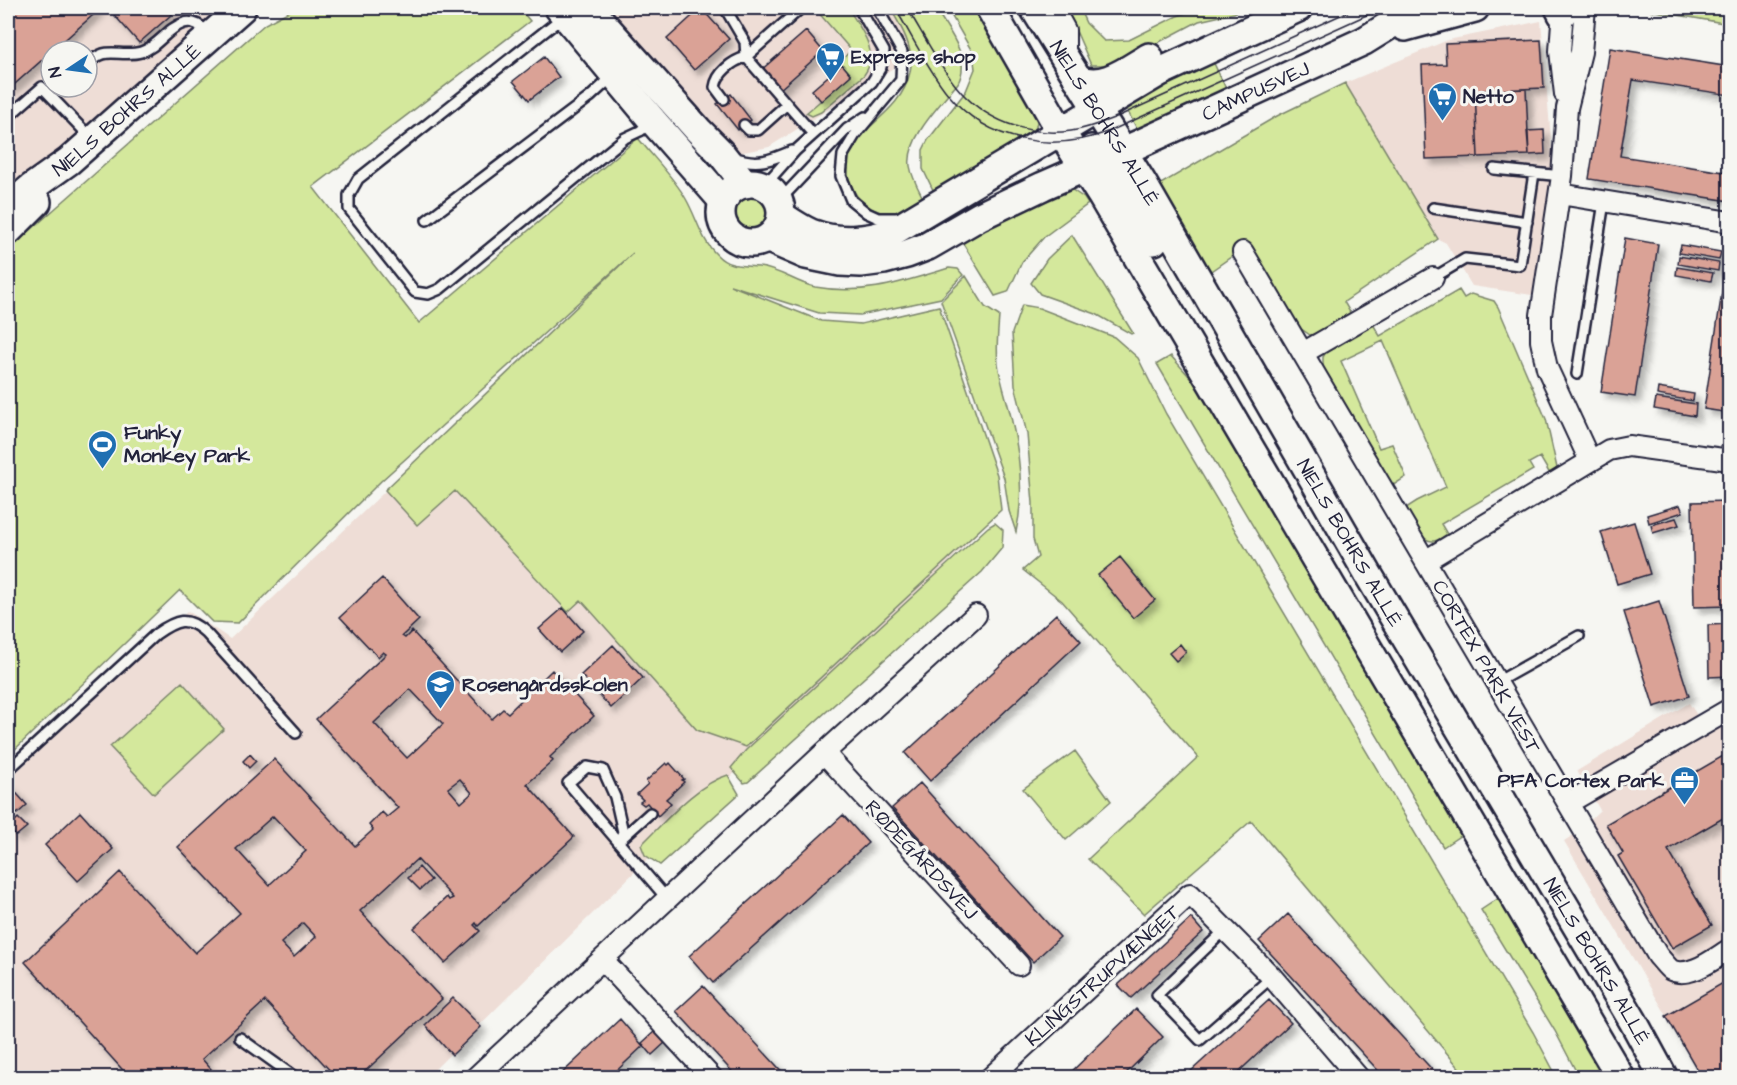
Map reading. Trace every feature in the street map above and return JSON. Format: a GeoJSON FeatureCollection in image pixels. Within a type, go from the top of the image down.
{"type":"FeatureCollection","features":[{"type":"Feature","properties":{"kind":"street","name":"NIELS BOHRS ALLÉ"},"geometry":{"type":"LineString","coordinates":[[8,208],[31,188],[69,161],[242,8]]}},
{"type":"Feature","properties":{"kind":"street","name":"NIELS BOHRS ALLÉ"},"geometry":{"type":"LineString","coordinates":[[990,8],[1083,125],[1368,574],[1664,1077]]}},
{"type":"Feature","properties":{"kind":"street"},"geometry":{"type":"LineString","coordinates":[[1004,8],[1083,125]]}},
{"type":"Feature","properties":{"kind":"street","name":"NIELS BOHRS ALLÉ"},"geometry":{"type":"LineString","coordinates":[[1034,8],[1083,125],[1621,1077]]}},
{"type":"Feature","properties":{"kind":"street"},"geometry":{"type":"LineString","coordinates":[[1053,8],[1065,30],[1083,125]]}},
{"type":"Feature","properties":{"kind":"street","name":"CAMPUSVEJ"},"geometry":{"type":"LineString","coordinates":[[1083,125],[1364,41],[1411,12],[1422,8]]}},
{"type":"Feature","properties":{"kind":"street"},"geometry":{"type":"LineString","coordinates":[[1364,41],[1475,8]]}},
{"type":"Feature","properties":{"kind":"street"},"geometry":{"type":"LineString","coordinates":[[1083,125],[1087,84],[1100,83],[1194,36],[1222,26],[1295,9]]}},
{"type":"Feature","properties":{"kind":"street"},"geometry":{"type":"LineString","coordinates":[[579,16],[720,152],[768,205],[806,255],[840,262],[861,263],[884,260],[928,246],[980,216],[1083,125],[1160,72],[1295,9]]}},
{"type":"Feature","properties":{"kind":"street"},"geometry":{"type":"LineString","coordinates":[[1568,9],[1560,51],[1567,108],[1561,185],[1542,308],[1540,341],[1547,368],[1590,461]]}},
{"type":"Feature","properties":{"kind":"street"},"geometry":{"type":"LineString","coordinates":[[579,16],[618,67],[653,122],[723,201]]}},
{"type":"Feature","properties":{"kind":"street"},"geometry":{"type":"LineString","coordinates":[[768,205],[758,243],[747,244],[736,240],[722,223],[723,201],[736,187],[768,205],[811,233],[840,240],[878,237],[904,226],[1025,154],[1083,125]]}},
{"type":"Feature","properties":{"kind":"street"},"geometry":{"type":"LineString","coordinates":[[8,231],[37,201],[69,161]]}},
{"type":"Feature","properties":{"kind":"street"},"geometry":{"type":"LineString","coordinates":[[1561,185],[1604,202],[1730,222]]}},
{"type":"Feature","properties":{"kind":"street","name":"CORTEX PARK VEST"},"geometry":{"type":"LineString","coordinates":[[1243,252],[1658,956],[1671,970],[1684,972],[1698,968],[1730,949]]}},
{"type":"Feature","properties":{"kind":"street"},"geometry":{"type":"LineString","coordinates":[[1303,353],[1433,278]]}},
{"type":"Feature","properties":{"kind":"street","name":"CORTEX PARK VEST"},"geometry":{"type":"LineString","coordinates":[[1425,561],[1609,450],[1629,446],[1730,460]]}},
{"type":"Feature","properties":{"kind":"street"},"geometry":{"type":"LineString","coordinates":[[475,1077],[976,615]]}},
{"type":"Feature","properties":{"kind":"street"},"geometry":{"type":"LineString","coordinates":[[1568,803],[1730,709]]}},
{"type":"Feature","properties":{"kind":"street","name":"RØDEGÅRDSVEJ"},"geometry":{"type":"LineString","coordinates":[[824,753],[1019,965]]}},
{"type":"Feature","properties":{"kind":"street","name":"KLINGSTRUPVÆNGET"},"geometry":{"type":"LineString","coordinates":[[990,1077],[1190,894],[1272,977],[1359,1077]]}},
{"type":"Feature","properties":{"kind":"street"},"geometry":{"type":"LineString","coordinates":[[603,960],[712,1077]]}},
{"type":"Feature","properties":{"kind":"lane"},"geometry":{"type":"LineString","coordinates":[[724,99],[715,87],[716,79],[737,60],[746,57],[801,8]]}},
{"type":"Feature","properties":{"kind":"lane"},"geometry":{"type":"LineString","coordinates":[[768,205],[795,151],[872,82],[881,67],[884,51],[859,8]]}},
{"type":"Feature","properties":{"kind":"lane"},"geometry":{"type":"LineString","coordinates":[[768,205],[847,129],[874,110],[891,94],[901,80],[902,52],[878,8]]}},
{"type":"Feature","properties":{"kind":"lane"},"geometry":{"type":"LineString","coordinates":[[728,9],[745,42],[746,57],[813,134]]}},
{"type":"Feature","properties":{"kind":"lane"},"geometry":{"type":"LineString","coordinates":[[604,40],[579,16],[358,179],[349,195],[350,209],[415,292],[428,294],[440,289],[625,138],[640,132],[653,122]]}},
{"type":"Feature","properties":{"kind":"lane"},"geometry":{"type":"LineString","coordinates":[[99,57],[104,53],[126,55],[142,52],[155,46],[176,27],[186,22],[200,25],[211,35]]}},
{"type":"Feature","properties":{"kind":"lane"},"geometry":{"type":"LineString","coordinates":[[427,220],[590,96],[618,67],[668,111],[698,130]]}},
{"type":"Feature","properties":{"kind":"lane"},"geometry":{"type":"LineString","coordinates":[[8,117],[39,92]]}},
{"type":"Feature","properties":{"kind":"lane"},"geometry":{"type":"LineString","coordinates":[[57,99],[92,139]]}},
{"type":"Feature","properties":{"kind":"lane"},"geometry":{"type":"LineString","coordinates":[[744,125],[749,130],[758,130],[787,104]]}},
{"type":"Feature","properties":{"kind":"lane"},"geometry":{"type":"LineString","coordinates":[[874,110],[843,154],[841,176],[851,200],[867,213],[878,218],[903,218],[925,212]]}},
{"type":"Feature","properties":{"kind":"lane"},"geometry":{"type":"LineString","coordinates":[[720,152],[742,160],[765,162],[795,151]]}},
{"type":"Feature","properties":{"kind":"lane"},"geometry":{"type":"LineString","coordinates":[[1494,169],[1534,173],[1561,185]]}},
{"type":"Feature","properties":{"kind":"lane"},"geometry":{"type":"LineString","coordinates":[[1433,278],[1465,259],[1520,265],[1534,173]]}},
{"type":"Feature","properties":{"kind":"lane"},"geometry":{"type":"LineString","coordinates":[[1577,374],[1604,202]]}},
{"type":"Feature","properties":{"kind":"lane"},"geometry":{"type":"LineString","coordinates":[[1433,208],[1527,222]]}},
{"type":"Feature","properties":{"kind":"lane"},"geometry":{"type":"LineString","coordinates":[[8,770],[156,634],[168,625],[182,621],[196,622],[296,733]]}},
{"type":"Feature","properties":{"kind":"lane"},"geometry":{"type":"LineString","coordinates":[[1497,682],[1579,636]]}},
{"type":"Feature","properties":{"kind":"lane"},"geometry":{"type":"LineString","coordinates":[[619,841],[623,832],[615,797],[603,770],[587,767],[568,783],[668,900]]}},
{"type":"Feature","properties":{"kind":"lane"},"geometry":{"type":"LineString","coordinates":[[619,841],[650,813]]}},
{"type":"Feature","properties":{"kind":"lane"},"geometry":{"type":"LineString","coordinates":[[1225,930],[1157,995],[1200,1040],[1272,977]]}},
{"type":"Feature","properties":{"kind":"lane"},"geometry":{"type":"LineString","coordinates":[[240,1038],[296,1077]]}},
{"type":"Feature","properties":{"kind":"shaded area"},"geometry":{"type":"Polygon","coordinates":[[[8,8],[227,8],[8,193],[8,8]]]}},
{"type":"Feature","properties":{"kind":"shaded area"},"geometry":{"type":"Polygon","coordinates":[[[605,8],[889,8],[917,53],[769,147],[739,153],[605,8]]]}},
{"type":"Feature","properties":{"kind":"shaded area"},"geometry":{"type":"Polygon","coordinates":[[[1541,21],[1553,164],[1532,295],[1472,286],[1446,243],[1438,239],[1345,83],[1448,40],[1541,21]]]}},
{"type":"Feature","properties":{"kind":"shaded area","name":"Rosengårdsskolen"},"geometry":{"type":"Polygon","coordinates":[[[659,230],[717,280],[821,321],[861,324],[939,306],[997,475],[1001,510],[427,1077],[15,1078],[8,1071],[8,780],[188,611],[230,639],[659,230]]]}},
{"type":"Feature","properties":{"kind":"shaded area"},"geometry":{"type":"Polygon","coordinates":[[[1729,695],[1729,1077],[1703,1077],[1564,841],[1575,834],[1600,810],[1577,771],[1689,703],[1697,715],[1729,695]]]}},
{"type":"Feature","properties":{"kind":"green space"},"geometry":{"type":"Polygon","coordinates":[[[295,8],[519,8],[530,21],[313,187],[419,323],[638,138],[681,191],[703,236],[712,249],[727,262],[766,268],[815,287],[850,290],[883,286],[949,268],[958,269],[963,275],[941,298],[860,315],[819,313],[730,285],[821,321],[861,324],[939,306],[997,475],[1001,510],[746,747],[697,730],[581,600],[568,612],[455,491],[417,525],[385,490],[633,253],[381,481],[238,623],[212,622],[180,590],[8,756],[8,250],[265,24],[295,8]]]}},
{"type":"Feature","properties":{"kind":"green space"},"geometry":{"type":"Polygon","coordinates":[[[817,8],[848,8],[867,40],[870,58],[864,75],[821,112],[812,116],[806,113],[851,75],[840,62],[851,50],[817,11],[817,8]]]}},
{"type":"Feature","properties":{"kind":"green space"},"geometry":{"type":"Polygon","coordinates":[[[890,8],[935,8],[957,44],[962,63],[962,73],[958,83],[934,111],[913,144],[910,166],[924,200],[896,213],[874,210],[864,204],[851,186],[847,164],[849,153],[856,140],[895,102],[908,81],[911,63],[909,46],[890,8]]]}},
{"type":"Feature","properties":{"kind":"green space"},"geometry":{"type":"Polygon","coordinates":[[[947,8],[977,8],[1038,118],[1034,134],[935,194],[923,169],[923,150],[928,140],[966,91],[975,69],[973,53],[947,8]]]}},
{"type":"Feature","properties":{"kind":"green space"},"geometry":{"type":"Polygon","coordinates":[[[1066,8],[1079,8],[1086,23],[1104,41],[1129,40],[1177,16],[1201,8],[1245,8],[1234,13],[1199,21],[1116,65],[1091,65],[1066,8]]]}},
{"type":"Feature","properties":{"kind":"green space"},"geometry":{"type":"Polygon","coordinates":[[[1638,8],[1729,8],[1729,24],[1638,8]]]}},
{"type":"Feature","properties":{"kind":"green space"},"geometry":{"type":"Polygon","coordinates":[[[1211,57],[1228,93],[1138,131],[1125,106],[1211,57]]]}},
{"type":"Feature","properties":{"kind":"green space"},"geometry":{"type":"Polygon","coordinates":[[[1345,83],[1438,239],[1344,302],[1351,314],[1320,333],[1310,335],[1297,326],[1251,246],[1208,273],[1159,185],[1277,116],[1345,83]]]}},
{"type":"Feature","properties":{"kind":"green space"},"geometry":{"type":"Polygon","coordinates":[[[1068,187],[1084,198],[1088,204],[1045,236],[1022,262],[1008,292],[995,296],[962,242],[1037,198],[1068,187]]]}},
{"type":"Feature","properties":{"kind":"green space"},"geometry":{"type":"Polygon","coordinates":[[[751,197],[762,202],[767,213],[762,224],[751,229],[740,224],[735,213],[740,202],[751,197]]]}},
{"type":"Feature","properties":{"kind":"green space"},"geometry":{"type":"Polygon","coordinates":[[[1072,235],[1133,333],[1131,334],[1096,314],[1040,294],[1031,283],[1047,259],[1072,235]]]}},
{"type":"Feature","properties":{"kind":"green space"},"geometry":{"type":"Polygon","coordinates":[[[966,276],[985,307],[999,316],[998,363],[1019,460],[1021,489],[1016,532],[1009,511],[1004,478],[941,301],[966,276]]]}},
{"type":"Feature","properties":{"kind":"green space"},"geometry":{"type":"Polygon","coordinates":[[[1459,290],[1464,298],[1471,294],[1494,301],[1498,307],[1546,419],[1557,468],[1550,474],[1540,457],[1529,463],[1533,470],[1441,524],[1447,534],[1437,540],[1429,541],[1420,534],[1406,508],[1446,487],[1383,341],[1341,361],[1379,448],[1392,444],[1406,477],[1392,486],[1323,369],[1323,357],[1326,352],[1373,324],[1380,336],[1459,290]]]}},
{"type":"Feature","properties":{"kind":"green space"},"geometry":{"type":"Polygon","coordinates":[[[1022,305],[1039,308],[1114,337],[1138,358],[1166,414],[1533,1032],[1557,1077],[1467,1077],[1251,821],[1144,914],[1088,859],[1198,757],[1062,601],[1023,570],[1038,557],[1033,539],[1033,503],[1027,434],[1015,385],[1012,333],[1022,305]]]}},
{"type":"Feature","properties":{"kind":"green space"},"geometry":{"type":"Polygon","coordinates":[[[1171,356],[1197,385],[1464,833],[1443,847],[1157,364],[1171,356]]]}},
{"type":"Feature","properties":{"kind":"green space"},"geometry":{"type":"Polygon","coordinates":[[[995,523],[1003,530],[1002,548],[982,572],[748,782],[744,783],[731,768],[746,750],[995,523]]]}},
{"type":"Feature","properties":{"kind":"green space"},"geometry":{"type":"Polygon","coordinates":[[[182,682],[224,729],[154,794],[110,747],[182,682]]]}},
{"type":"Feature","properties":{"kind":"green space"},"geometry":{"type":"Polygon","coordinates":[[[1075,751],[1111,801],[1066,840],[1023,789],[1075,751]]]}},
{"type":"Feature","properties":{"kind":"green space"},"geometry":{"type":"Polygon","coordinates":[[[728,775],[739,794],[660,865],[645,855],[641,845],[670,815],[692,795],[728,775]]]}},
{"type":"Feature","properties":{"kind":"green space"},"geometry":{"type":"Polygon","coordinates":[[[1499,898],[1602,1077],[1579,1077],[1555,1031],[1481,910],[1499,898]]]}},
{"type":"Feature","properties":{"kind":"building"},"geometry":{"type":"Polygon","coordinates":[[[8,8],[101,8],[66,39],[39,39],[39,63],[8,90],[8,8]]]}},
{"type":"Feature","properties":{"kind":"building"},"geometry":{"type":"Polygon","coordinates":[[[108,8],[179,8],[139,43],[108,8]]]}},
{"type":"Feature","properties":{"kind":"building"},"geometry":{"type":"Polygon","coordinates":[[[701,8],[729,39],[694,70],[667,39],[701,8]]]}},
{"type":"Feature","properties":{"kind":"building"},"geometry":{"type":"Polygon","coordinates":[[[806,31],[823,51],[778,91],[760,71],[806,31]]]}},
{"type":"Feature","properties":{"kind":"building"},"geometry":{"type":"Polygon","coordinates":[[[1541,40],[1544,88],[1475,91],[1478,157],[1426,159],[1422,65],[1446,64],[1445,44],[1541,40]]]}},
{"type":"Feature","properties":{"kind":"building"},"geometry":{"type":"Polygon","coordinates":[[[1610,48],[1730,67],[1730,95],[1633,80],[1620,156],[1730,173],[1730,201],[1589,179],[1610,48]]]}},
{"type":"Feature","properties":{"kind":"building"},"geometry":{"type":"Polygon","coordinates":[[[544,57],[559,77],[529,100],[513,81],[544,57]]]}},
{"type":"Feature","properties":{"kind":"building"},"geometry":{"type":"Polygon","coordinates":[[[842,64],[851,75],[821,101],[812,90],[842,64]]]}},
{"type":"Feature","properties":{"kind":"building"},"geometry":{"type":"Polygon","coordinates":[[[1526,89],[1529,155],[1478,157],[1475,91],[1526,89]]]}},
{"type":"Feature","properties":{"kind":"building"},"geometry":{"type":"Polygon","coordinates":[[[731,94],[751,120],[738,130],[717,104],[731,94]]]}},
{"type":"Feature","properties":{"kind":"building"},"geometry":{"type":"Polygon","coordinates":[[[1544,130],[1545,154],[1529,155],[1527,131],[1544,130]]]}},
{"type":"Feature","properties":{"kind":"building"},"geometry":{"type":"Polygon","coordinates":[[[1625,238],[1658,244],[1635,397],[1601,392],[1625,238]]]}},
{"type":"Feature","properties":{"kind":"building"},"geometry":{"type":"Polygon","coordinates":[[[1681,245],[1721,252],[1719,260],[1679,253],[1681,245]]]}},
{"type":"Feature","properties":{"kind":"building"},"geometry":{"type":"Polygon","coordinates":[[[1728,253],[1730,253],[1730,413],[1704,409],[1728,253]]]}},
{"type":"Feature","properties":{"kind":"building"},"geometry":{"type":"Polygon","coordinates":[[[1679,256],[1719,263],[1718,271],[1678,264],[1679,256]]]}},
{"type":"Feature","properties":{"kind":"building"},"geometry":{"type":"Polygon","coordinates":[[[1677,267],[1713,273],[1711,281],[1676,275],[1677,267]]]}},
{"type":"Feature","properties":{"kind":"building"},"geometry":{"type":"Polygon","coordinates":[[[1658,388],[1694,394],[1693,401],[1657,395],[1658,388]]]}},
{"type":"Feature","properties":{"kind":"building"},"geometry":{"type":"Polygon","coordinates":[[[1656,398],[1696,404],[1695,416],[1654,409],[1656,398]]]}},
{"type":"Feature","properties":{"kind":"building"},"geometry":{"type":"Polygon","coordinates":[[[1727,501],[1729,606],[1694,607],[1692,502],[1727,501]]]}},
{"type":"Feature","properties":{"kind":"building"},"geometry":{"type":"Polygon","coordinates":[[[1680,505],[1683,512],[1649,523],[1647,515],[1680,505]]]}},
{"type":"Feature","properties":{"kind":"building"},"geometry":{"type":"Polygon","coordinates":[[[1676,518],[1679,525],[1653,533],[1651,525],[1676,518]]]}},
{"type":"Feature","properties":{"kind":"building"},"geometry":{"type":"Polygon","coordinates":[[[1634,522],[1650,574],[1617,584],[1601,532],[1634,522]]]}},
{"type":"Feature","properties":{"kind":"building"},"geometry":{"type":"Polygon","coordinates":[[[1120,557],[1155,600],[1133,618],[1098,575],[1120,557]]]}},
{"type":"Feature","properties":{"kind":"building"},"geometry":{"type":"Polygon","coordinates":[[[382,578],[419,620],[402,636],[405,638],[412,631],[492,719],[503,709],[508,713],[552,670],[594,716],[550,757],[553,761],[527,784],[574,837],[478,926],[476,923],[474,925],[480,931],[445,963],[414,928],[447,897],[449,900],[453,898],[417,859],[360,911],[442,999],[358,1078],[337,1078],[265,1001],[202,1059],[219,1078],[130,1078],[25,962],[120,872],[195,953],[240,913],[178,847],[274,759],[355,846],[373,830],[369,825],[382,812],[387,817],[398,808],[316,719],[386,654],[383,652],[378,657],[340,617],[382,578]],[[410,689],[374,723],[407,758],[443,724],[410,689]],[[460,779],[448,788],[461,803],[472,793],[460,779]],[[273,816],[236,849],[269,885],[306,851],[273,816]],[[303,923],[281,943],[294,957],[316,937],[303,923]]]}},
{"type":"Feature","properties":{"kind":"building"},"geometry":{"type":"Polygon","coordinates":[[[1659,601],[1689,696],[1654,707],[1624,612],[1659,601]]]}},
{"type":"Feature","properties":{"kind":"building"},"geometry":{"type":"Polygon","coordinates":[[[563,608],[583,631],[560,652],[539,629],[563,608]]]}},
{"type":"Feature","properties":{"kind":"building"},"geometry":{"type":"Polygon","coordinates":[[[1056,614],[1081,641],[930,781],[905,753],[1056,614]]]}},
{"type":"Feature","properties":{"kind":"building"},"geometry":{"type":"Polygon","coordinates":[[[1730,624],[1730,676],[1709,677],[1708,625],[1730,624]]]}},
{"type":"Feature","properties":{"kind":"building"},"geometry":{"type":"Polygon","coordinates":[[[1180,644],[1186,652],[1176,661],[1169,653],[1180,644]]]}},
{"type":"Feature","properties":{"kind":"building"},"geometry":{"type":"Polygon","coordinates":[[[613,645],[643,678],[611,708],[581,675],[613,645]]]}},
{"type":"Feature","properties":{"kind":"building"},"geometry":{"type":"Polygon","coordinates":[[[1730,752],[1730,814],[1668,850],[1712,925],[1672,948],[1618,856],[1623,853],[1606,824],[1730,752]]]}},
{"type":"Feature","properties":{"kind":"building"},"geometry":{"type":"Polygon","coordinates":[[[250,754],[256,761],[249,768],[243,761],[250,754]]]}},
{"type":"Feature","properties":{"kind":"building"},"geometry":{"type":"Polygon","coordinates":[[[666,763],[668,765],[670,763],[684,782],[666,799],[671,803],[658,816],[647,803],[644,805],[640,802],[643,800],[637,794],[648,784],[646,781],[666,763]]]}},
{"type":"Feature","properties":{"kind":"building"},"geometry":{"type":"Polygon","coordinates":[[[920,783],[1060,937],[1033,962],[892,808],[920,783]]]}},
{"type":"Feature","properties":{"kind":"building"},"geometry":{"type":"Polygon","coordinates":[[[8,784],[27,805],[17,814],[8,804],[8,784]]]}},
{"type":"Feature","properties":{"kind":"building"},"geometry":{"type":"Polygon","coordinates":[[[80,812],[113,849],[78,881],[45,845],[80,812]]]}},
{"type":"Feature","properties":{"kind":"building"},"geometry":{"type":"Polygon","coordinates":[[[843,815],[868,843],[713,983],[689,956],[843,815]]]}},
{"type":"Feature","properties":{"kind":"building"},"geometry":{"type":"Polygon","coordinates":[[[18,818],[27,827],[16,836],[8,828],[18,818]]]}},
{"type":"Feature","properties":{"kind":"building"},"geometry":{"type":"Polygon","coordinates":[[[419,867],[431,880],[420,890],[408,878],[419,867]]]}},
{"type":"Feature","properties":{"kind":"building"},"geometry":{"type":"Polygon","coordinates":[[[1288,914],[1440,1078],[1385,1078],[1259,941],[1288,914]]]}},
{"type":"Feature","properties":{"kind":"building"},"geometry":{"type":"Polygon","coordinates":[[[1191,918],[1203,932],[1131,998],[1118,985],[1191,918]]]}},
{"type":"Feature","properties":{"kind":"building"},"geometry":{"type":"Polygon","coordinates":[[[1730,979],[1730,1027],[1724,1030],[1730,1039],[1730,1078],[1702,1078],[1666,1016],[1730,979]]]}},
{"type":"Feature","properties":{"kind":"building"},"geometry":{"type":"Polygon","coordinates":[[[703,986],[788,1078],[738,1078],[676,1011],[703,986]]]}},
{"type":"Feature","properties":{"kind":"building"},"geometry":{"type":"Polygon","coordinates":[[[453,998],[481,1027],[452,1055],[425,1025],[453,998]]]}},
{"type":"Feature","properties":{"kind":"building"},"geometry":{"type":"Polygon","coordinates":[[[1269,1000],[1291,1023],[1232,1078],[1195,1078],[1190,1072],[1269,1000]]]}},
{"type":"Feature","properties":{"kind":"building"},"geometry":{"type":"Polygon","coordinates":[[[1136,1009],[1163,1037],[1121,1078],[1065,1078],[1136,1009]]]}},
{"type":"Feature","properties":{"kind":"building"},"geometry":{"type":"Polygon","coordinates":[[[620,1019],[643,1046],[609,1078],[557,1078],[620,1019]]]}},
{"type":"Feature","properties":{"kind":"building"},"geometry":{"type":"Polygon","coordinates":[[[655,1031],[666,1042],[652,1055],[642,1043],[655,1031]]]}},
{"type":"Feature","properties":{"kind":"tram line"},"geometry":{"type":"LineString","coordinates":[[895,8],[933,74],[964,111],[982,124],[1002,133],[1044,142],[1088,138],[1110,131],[1382,8]]}},
{"type":"Feature","properties":{"kind":"tram line"},"geometry":{"type":"LineString","coordinates":[[907,8],[943,67],[967,98],[993,117],[1008,124],[1055,132],[1083,129],[1119,116],[1356,8]]}},
{"type":"Feature","properties":{"kind":"place","name":"Express shop"},"geometry":{"type":"Point","coordinates":[830,82]}},
{"type":"Feature","properties":{"kind":"place","name":"Netto"},"geometry":{"type":"Point","coordinates":[1442,122]}},
{"type":"Feature","properties":{"kind":"place","name":"Funky Monkey Park"},"geometry":{"type":"Point","coordinates":[103,470]}},
{"type":"Feature","properties":{"kind":"place","name":"Rosengårdsskolen"},"geometry":{"type":"Point","coordinates":[441,710]}},
{"type":"Feature","properties":{"kind":"place","name":"PFA Cortex Park"},"geometry":{"type":"Point","coordinates":[1685,806]}}]}
